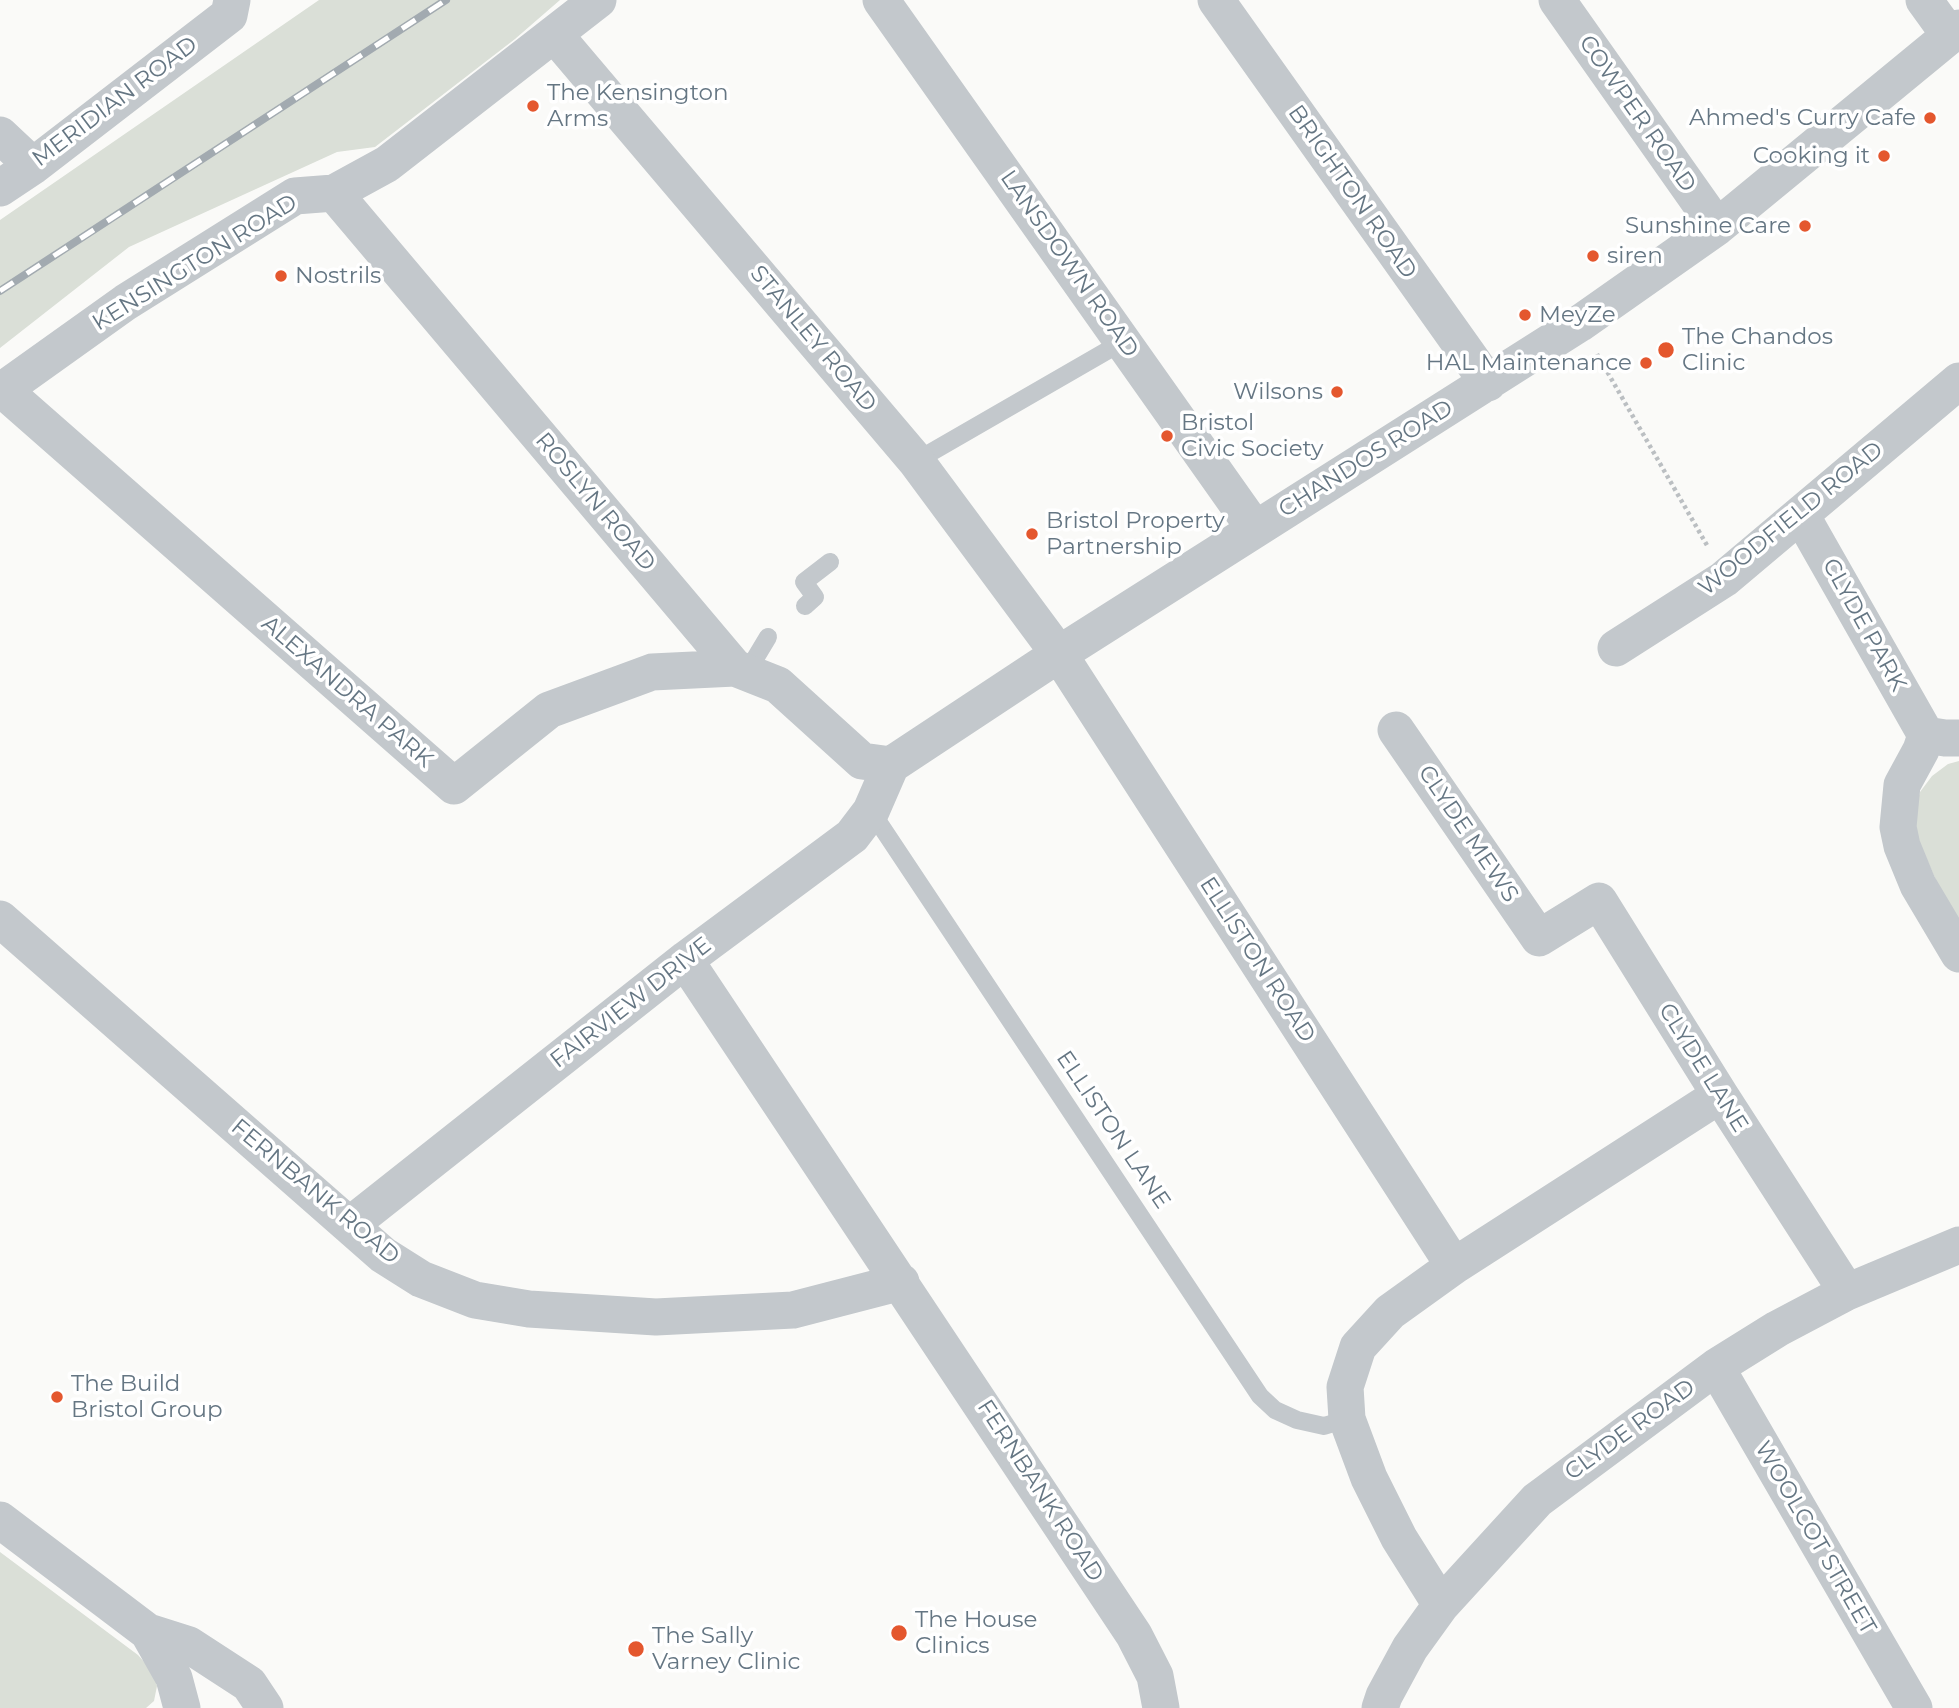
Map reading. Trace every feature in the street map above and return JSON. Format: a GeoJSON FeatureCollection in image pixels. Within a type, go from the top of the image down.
{"type":"FeatureCollection","features":[{"type":"Feature","properties":{"kind":"street","name":"KENSINGTON ROAD"},"geometry":{"type":"LineString","coordinates":[[1,391],[126,302],[295,196],[334,193],[387,164],[598,0]]}},
{"type":"Feature","properties":{"kind":"street","name":"LANSDOWN ROAD"},"geometry":{"type":"LineString","coordinates":[[881,0],[1255,529]]}},
{"type":"Feature","properties":{"kind":"street","name":"BRIGHTON ROAD"},"geometry":{"type":"LineString","coordinates":[[1216,0],[1488,383]]}},
{"type":"Feature","properties":{"kind":"street","name":"COWPER ROAD"},"geometry":{"type":"LineString","coordinates":[[1557,0],[1717,227]]}},
{"type":"Feature","properties":{"kind":"street"},"geometry":{"type":"LineString","coordinates":[[1923,0],[1954,32]]}},
{"type":"Feature","properties":{"kind":"street","name":"MERIDIAN ROAD"},"geometry":{"type":"LineString","coordinates":[[0,188],[33,166],[231,8]]}},
{"type":"Feature","properties":{"kind":"street","name":"CHANDOS ROAD"},"geometry":{"type":"LineString","coordinates":[[891,765],[1059,654],[1579,324],[1717,227],[1954,32]]}},
{"type":"Feature","properties":{"kind":"street","name":"STANLEY ROAD"},"geometry":{"type":"LineString","coordinates":[[555,34],[916,461],[1059,654]]}},
{"type":"Feature","properties":{"kind":"street"},"geometry":{"type":"LineString","coordinates":[[0,135],[33,166]]}},
{"type":"Feature","properties":{"kind":"street","name":"ROSLYN ROAD"},"geometry":{"type":"LineString","coordinates":[[334,193],[741,670],[778,685],[862,761],[891,765]]}},
{"type":"Feature","properties":{"kind":"street","name":"WOODFIELD ROAD"},"geometry":{"type":"LineString","coordinates":[[1616,648],[1724,579],[1959,381]]}},
{"type":"Feature","properties":{"kind":"street","name":"ALEXANDRA PARK"},"geometry":{"type":"LineString","coordinates":[[1,391],[454,786],[549,710],[652,672],[741,670]]}},
{"type":"Feature","properties":{"kind":"street","name":"CLYDE PARK"},"geometry":{"type":"LineString","coordinates":[[1801,514],[1942,736],[1921,750],[1902,785],[1898,827],[1902,846],[1918,885],[1959,954]]}},
{"type":"Feature","properties":{"kind":"street","name":"ELLISTON ROAD"},"geometry":{"type":"LineString","coordinates":[[1059,654],[1454,1266]]}},
{"type":"Feature","properties":{"kind":"street","name":"CLYDE MEWS"},"geometry":{"type":"LineString","coordinates":[[1396,730],[1539,938]]}},
{"type":"Feature","properties":{"kind":"street","name":"FAIRVIEW DRIVE"},"geometry":{"type":"LineString","coordinates":[[349,1225],[685,960],[852,836],[871,811],[891,765]]}},
{"type":"Feature","properties":{"kind":"street","name":"CLYDE LANE"},"geometry":{"type":"LineString","coordinates":[[1539,938],[1599,901],[1847,1292]]}},
{"type":"Feature","properties":{"kind":"street","name":"FERNBANK ROAD"},"geometry":{"type":"LineString","coordinates":[[0,919],[383,1255],[421,1279],[475,1300],[529,1309],[656,1317],[793,1310],[901,1282]]}},
{"type":"Feature","properties":{"kind":"street","name":"FERNBANK ROAD"},"geometry":{"type":"LineString","coordinates":[[685,960],[1134,1635],[1155,1676],[1161,1708]]}},
{"type":"Feature","properties":{"kind":"street"},"geometry":{"type":"LineString","coordinates":[[1441,1605],[1399,1538],[1369,1478],[1347,1419],[1345,1387],[1358,1347],[1390,1312],[1454,1266],[1720,1095]]}},
{"type":"Feature","properties":{"kind":"street","name":"CLYDE ROAD"},"geometry":{"type":"LineString","coordinates":[[1380,1708],[1410,1648],[1441,1605],[1537,1500],[1716,1367],[1777,1329],[1847,1292],[1959,1245]]}},
{"type":"Feature","properties":{"kind":"street","name":"WOOLCOT STREET"},"geometry":{"type":"LineString","coordinates":[[1716,1367],[1914,1708]]}},
{"type":"Feature","properties":{"kind":"street"},"geometry":{"type":"LineString","coordinates":[[0,1520],[148,1632],[190,1645],[248,1684],[265,1708]]}},
{"type":"Feature","properties":{"kind":"street"},"geometry":{"type":"LineString","coordinates":[[148,1632],[174,1678],[182,1708]]}},
{"type":"Feature","properties":{"kind":"lane"},"geometry":{"type":"LineString","coordinates":[[916,461],[1124,341]]}},
{"type":"Feature","properties":{"kind":"lane"},"geometry":{"type":"LineString","coordinates":[[805,606],[815,597],[804,582],[830,562]]}},
{"type":"Feature","properties":{"kind":"lane"},"geometry":{"type":"LineString","coordinates":[[741,670],[768,637]]}},
{"type":"Feature","properties":{"kind":"lane","name":"ELLISTON LANE"},"geometry":{"type":"LineString","coordinates":[[871,811],[1260,1396],[1275,1410],[1297,1420],[1324,1426],[1347,1419]]}},
{"type":"Feature","properties":{"kind":"path"},"geometry":{"type":"LineString","coordinates":[[1579,324],[1724,579]]}},
{"type":"Feature","properties":{"kind":"shaded area"},"geometry":{"type":"Polygon","coordinates":[[[319,0],[560,0],[515,39],[375,147],[337,152],[129,247],[0,348],[0,220],[319,0]]]}},
{"type":"Feature","properties":{"kind":"shaded area"},"geometry":{"type":"Polygon","coordinates":[[[1959,761],[1959,926],[1948,908],[1915,832],[1914,812],[1920,792],[1932,776],[1948,764],[1959,761]]]}},
{"type":"Feature","properties":{"kind":"shaded area"},"geometry":{"type":"Polygon","coordinates":[[[0,1552],[138,1655],[153,1672],[157,1686],[154,1701],[146,1708],[0,1708],[0,1552]]]}},
{"type":"Feature","properties":{"kind":"railway"},"geometry":{"type":"LineString","coordinates":[[0,291],[446,0]]}},
{"type":"Feature","properties":{"kind":"place","name":"The Kensington Arms"},"geometry":{"type":"Point","coordinates":[533,106]}},
{"type":"Feature","properties":{"kind":"place","name":"Ahmed's Curry Cafe"},"geometry":{"type":"Point","coordinates":[1930,118]}},
{"type":"Feature","properties":{"kind":"place","name":"Cooking it"},"geometry":{"type":"Point","coordinates":[1884,156]}},
{"type":"Feature","properties":{"kind":"place","name":"Sunshine Care"},"geometry":{"type":"Point","coordinates":[1805,226]}},
{"type":"Feature","properties":{"kind":"place","name":"siren"},"geometry":{"type":"Point","coordinates":[1593,256]}},
{"type":"Feature","properties":{"kind":"place","name":"Nostrils"},"geometry":{"type":"Point","coordinates":[281,276]}},
{"type":"Feature","properties":{"kind":"place","name":"MeyZe"},"geometry":{"type":"Point","coordinates":[1525,315]}},
{"type":"Feature","properties":{"kind":"place","name":"The Chandos Clinic"},"geometry":{"type":"Point","coordinates":[1666,350]}},
{"type":"Feature","properties":{"kind":"place","name":"HAL Maintenance"},"geometry":{"type":"Point","coordinates":[1646,363]}},
{"type":"Feature","properties":{"kind":"place","name":"Wilsons"},"geometry":{"type":"Point","coordinates":[1337,392]}},
{"type":"Feature","properties":{"kind":"place","name":"Bristol Civic Society"},"geometry":{"type":"Point","coordinates":[1167,436]}},
{"type":"Feature","properties":{"kind":"place","name":"Bristol Property Partnership"},"geometry":{"type":"Point","coordinates":[1032,534]}},
{"type":"Feature","properties":{"kind":"place","name":"The Build Bristol Group"},"geometry":{"type":"Point","coordinates":[57,1397]}},
{"type":"Feature","properties":{"kind":"place","name":"The House Clinics"},"geometry":{"type":"Point","coordinates":[899,1633]}},
{"type":"Feature","properties":{"kind":"place","name":"The Sally Varney Clinic"},"geometry":{"type":"Point","coordinates":[636,1649]}}]}
